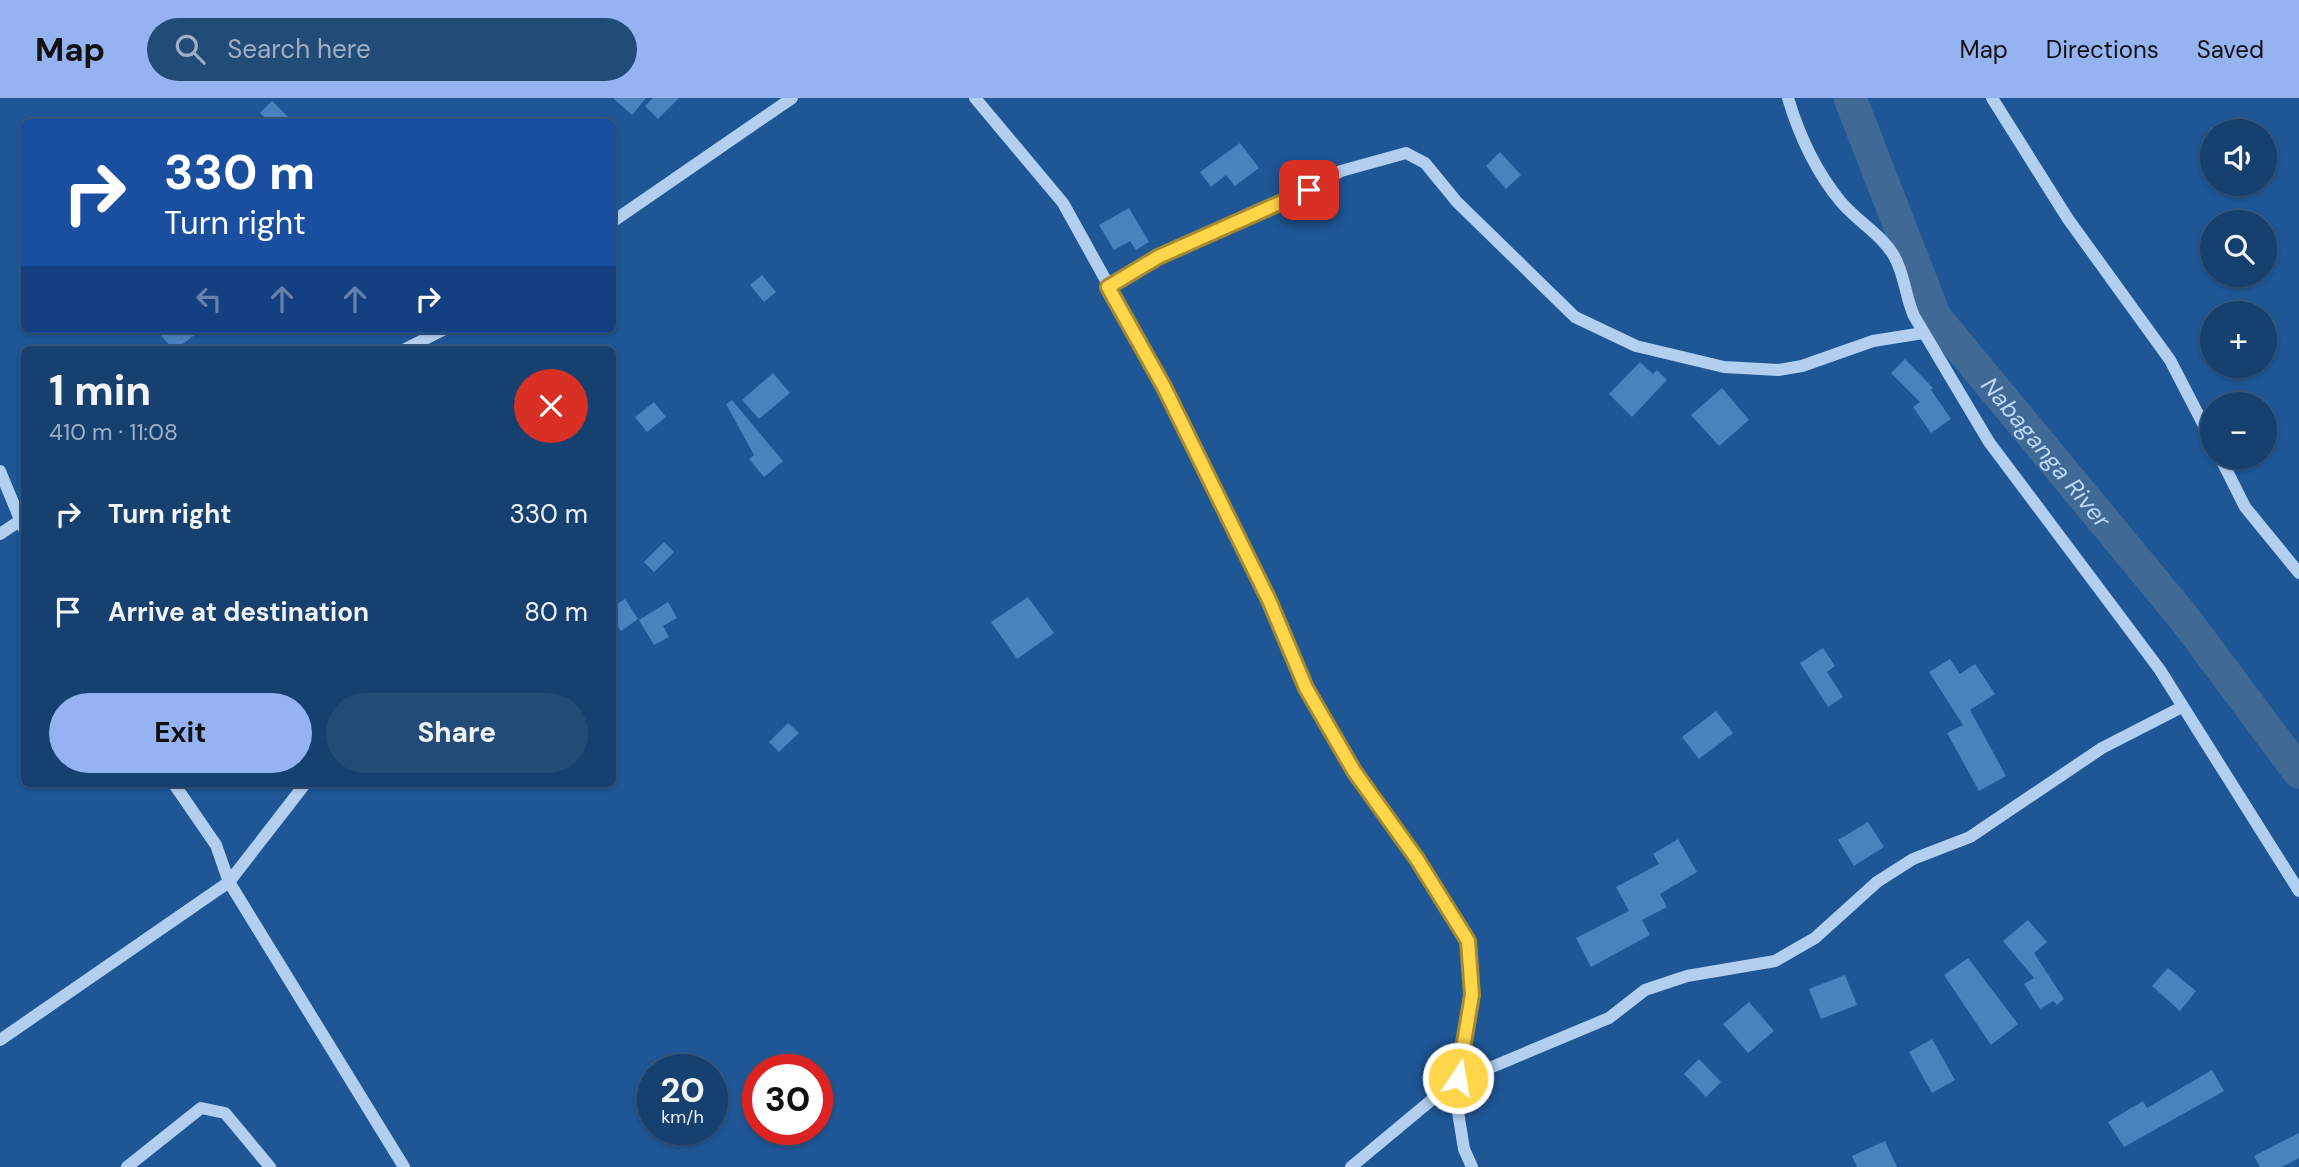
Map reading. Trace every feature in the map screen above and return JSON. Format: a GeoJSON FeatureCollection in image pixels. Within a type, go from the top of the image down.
{"type":"FeatureCollection","features":[{"type":"Feature","properties":{"kind":"street"},"geometry":{"type":"LineString","coordinates":[[616,219],[792,98]]}},
{"type":"Feature","properties":{"kind":"street"},"geometry":{"type":"LineString","coordinates":[[975,98],[1063,203],[1164,387],[1269,600],[1306,688],[1354,771],[1417,859],[1468,941],[1472,995],[1458,1078],[1458,1112],[1464,1149],[1472,1167]]}},
{"type":"Feature","properties":{"kind":"street"},"geometry":{"type":"LineString","coordinates":[[1788,98],[1818,170],[1842,203],[1893,253],[1905,279],[1906,298],[1923,333],[1989,442],[2106,595],[2182,707],[2299,891]]}},
{"type":"Feature","properties":{"kind":"street"},"geometry":{"type":"LineString","coordinates":[[1992,98],[2068,219],[2170,360],[2200,418]]}},
{"type":"Feature","properties":{"kind":"street"},"geometry":{"type":"LineString","coordinates":[[1108,287],[1158,257],[1292,199],[1341,171],[1406,153],[1425,163],[1457,202],[1575,317],[1636,346],[1724,367],[1778,370],[1802,366],[1873,341],[1923,333]]}},
{"type":"Feature","properties":{"kind":"street"},"geometry":{"type":"LineString","coordinates":[[410,346],[437,333]]}},
{"type":"Feature","properties":{"kind":"street"},"geometry":{"type":"LineString","coordinates":[[2226,469],[2245,507],[2299,573]]}},
{"type":"Feature","properties":{"kind":"street"},"geometry":{"type":"LineString","coordinates":[[0,471],[21,516]]}},
{"type":"Feature","properties":{"kind":"street"},"geometry":{"type":"LineString","coordinates":[[0,534],[21,524]]}},
{"type":"Feature","properties":{"kind":"street"},"geometry":{"type":"LineString","coordinates":[[1351,1167],[1458,1078],[1480,1072],[1609,1018],[1645,990],[1687,976],[1775,961],[1815,938],[1877,881],[1913,859],[1970,836],[2102,748],[2182,707]]}},
{"type":"Feature","properties":{"kind":"street"},"geometry":{"type":"LineString","coordinates":[[176,787],[216,845],[229,882],[404,1167]]}},
{"type":"Feature","properties":{"kind":"street"},"geometry":{"type":"LineString","coordinates":[[0,1040],[229,882],[303,787]]}},
{"type":"Feature","properties":{"kind":"street"},"geometry":{"type":"LineString","coordinates":[[127,1167],[201,1108],[225,1113],[270,1167]]}},
{"type":"Feature","properties":{"kind":"building"},"geometry":{"type":"Polygon","coordinates":[[[613,98],[646,98],[632,115],[613,98]]]}},
{"type":"Feature","properties":{"kind":"building"},"geometry":{"type":"Polygon","coordinates":[[[653,98],[679,98],[658,119],[645,106],[653,98]]]}},
{"type":"Feature","properties":{"kind":"building"},"geometry":{"type":"Polygon","coordinates":[[[272,101],[290,119],[266,119],[260,113],[272,101]]]}},
{"type":"Feature","properties":{"kind":"building"},"geometry":{"type":"Polygon","coordinates":[[[1240,143],[1259,168],[1235,186],[1226,175],[1211,187],[1200,172],[1240,143]]]}},
{"type":"Feature","properties":{"kind":"building"},"geometry":{"type":"Polygon","coordinates":[[[1500,152],[1521,175],[1506,189],[1486,166],[1500,152]]]}},
{"type":"Feature","properties":{"kind":"building"},"geometry":{"type":"Polygon","coordinates":[[[1129,208],[1149,242],[1136,250],[1130,241],[1114,250],[1099,225],[1129,208]]]}},
{"type":"Feature","properties":{"kind":"building"},"geometry":{"type":"Polygon","coordinates":[[[762,275],[776,292],[764,302],[750,285],[762,275]]]}},
{"type":"Feature","properties":{"kind":"building"},"geometry":{"type":"Polygon","coordinates":[[[159,333],[197,333],[180,346],[170,346],[159,333]]]}},
{"type":"Feature","properties":{"kind":"building"},"geometry":{"type":"Polygon","coordinates":[[[1905,359],[1933,388],[1931,390],[1951,419],[1931,433],[1913,407],[1920,402],[1891,373],[1905,359]]]}},
{"type":"Feature","properties":{"kind":"building"},"geometry":{"type":"Polygon","coordinates":[[[1640,362],[1653,374],[1657,370],[1667,380],[1632,417],[1609,394],[1640,362]]]}},
{"type":"Feature","properties":{"kind":"building"},"geometry":{"type":"Polygon","coordinates":[[[773,373],[790,393],[759,419],[742,400],[773,373]]]}},
{"type":"Feature","properties":{"kind":"building"},"geometry":{"type":"Polygon","coordinates":[[[1722,388],[1749,420],[1719,446],[1691,415],[1722,388]]]}},
{"type":"Feature","properties":{"kind":"building"},"geometry":{"type":"Polygon","coordinates":[[[732,400],[783,461],[764,477],[749,459],[754,455],[726,404],[732,400]]]}},
{"type":"Feature","properties":{"kind":"building"},"geometry":{"type":"Polygon","coordinates":[[[654,402],[666,417],[647,432],[635,417],[654,402]]]}},
{"type":"Feature","properties":{"kind":"building"},"geometry":{"type":"Polygon","coordinates":[[[664,542],[674,552],[654,572],[644,562],[664,542]]]}},
{"type":"Feature","properties":{"kind":"building"},"geometry":{"type":"Polygon","coordinates":[[[1028,597],[1054,633],[1017,659],[991,622],[1028,597]]]}},
{"type":"Feature","properties":{"kind":"building"},"geometry":{"type":"Polygon","coordinates":[[[625,599],[638,619],[621,631],[616,624],[616,605],[625,599]]]}},
{"type":"Feature","properties":{"kind":"building"},"geometry":{"type":"Polygon","coordinates":[[[668,602],[677,618],[663,626],[669,637],[654,645],[639,620],[668,602]]]}},
{"type":"Feature","properties":{"kind":"building"},"geometry":{"type":"Polygon","coordinates":[[[1823,648],[1835,666],[1827,672],[1843,697],[1828,707],[1800,663],[1823,648]]]}},
{"type":"Feature","properties":{"kind":"building"},"geometry":{"type":"Polygon","coordinates":[[[1950,659],[1960,674],[1975,664],[1995,694],[1970,710],[2006,776],[1979,791],[1947,733],[1963,725],[1929,672],[1950,659]]]}},
{"type":"Feature","properties":{"kind":"building"},"geometry":{"type":"Polygon","coordinates":[[[1716,711],[1733,733],[1699,759],[1682,737],[1716,711]]]}},
{"type":"Feature","properties":{"kind":"building"},"geometry":{"type":"Polygon","coordinates":[[[788,723],[799,733],[779,752],[769,742],[788,723]]]}},
{"type":"Feature","properties":{"kind":"building"},"geometry":{"type":"Polygon","coordinates":[[[1868,822],[1884,847],[1854,866],[1838,840],[1868,822]]]}},
{"type":"Feature","properties":{"kind":"building"},"geometry":{"type":"Polygon","coordinates":[[[1678,839],[1697,872],[1660,894],[1667,907],[1642,920],[1650,935],[1591,967],[1576,938],[1629,911],[1616,887],[1659,864],[1653,854],[1678,839]]]}},
{"type":"Feature","properties":{"kind":"building"},"geometry":{"type":"Polygon","coordinates":[[[2028,920],[2047,942],[2034,953],[2064,999],[2057,1005],[2053,1001],[2040,1009],[2024,984],[2034,978],[2003,941],[2028,920]]]}},
{"type":"Feature","properties":{"kind":"building"},"geometry":{"type":"Polygon","coordinates":[[[1968,958],[2018,1024],[1991,1045],[1944,975],[1968,958]]]}},
{"type":"Feature","properties":{"kind":"building"},"geometry":{"type":"Polygon","coordinates":[[[2168,968],[2196,991],[2180,1011],[2152,986],[2168,968]]]}},
{"type":"Feature","properties":{"kind":"building"},"geometry":{"type":"Polygon","coordinates":[[[1845,975],[1857,1005],[1821,1019],[1809,989],[1845,975]]]}},
{"type":"Feature","properties":{"kind":"building"},"geometry":{"type":"Polygon","coordinates":[[[1749,1002],[1774,1031],[1748,1053],[1723,1024],[1749,1002]]]}},
{"type":"Feature","properties":{"kind":"building"},"geometry":{"type":"Polygon","coordinates":[[[1932,1039],[1955,1080],[1932,1093],[1909,1052],[1932,1039]]]}},
{"type":"Feature","properties":{"kind":"building"},"geometry":{"type":"Polygon","coordinates":[[[1699,1059],[1721,1082],[1706,1097],[1684,1074],[1699,1059]]]}},
{"type":"Feature","properties":{"kind":"building"},"geometry":{"type":"Polygon","coordinates":[[[2212,1070],[2224,1091],[2124,1147],[2108,1122],[2143,1101],[2147,1108],[2212,1070]]]}},
{"type":"Feature","properties":{"kind":"building"},"geometry":{"type":"Polygon","coordinates":[[[2299,1133],[2299,1158],[2282,1167],[2260,1167],[2254,1156],[2299,1133]]]}},
{"type":"Feature","properties":{"kind":"building"},"geometry":{"type":"Polygon","coordinates":[[[1885,1141],[1897,1167],[1857,1167],[1852,1156],[1885,1141]]]}},
{"type":"Feature","properties":{"kind":"waterway","name":"Nabaganga River"},"geometry":{"type":"LineString","coordinates":[[1850,98],[1935,317],[2184,618],[2299,772]]}},
{"type":"Feature","properties":{"kind":"route"},"geometry":{"type":"LineString","coordinates":[[1309,190],[1158,257],[1108,287],[1164,387],[1269,600],[1306,688],[1354,771],[1417,859],[1468,941],[1472,995],[1458,1078]]}}]}
